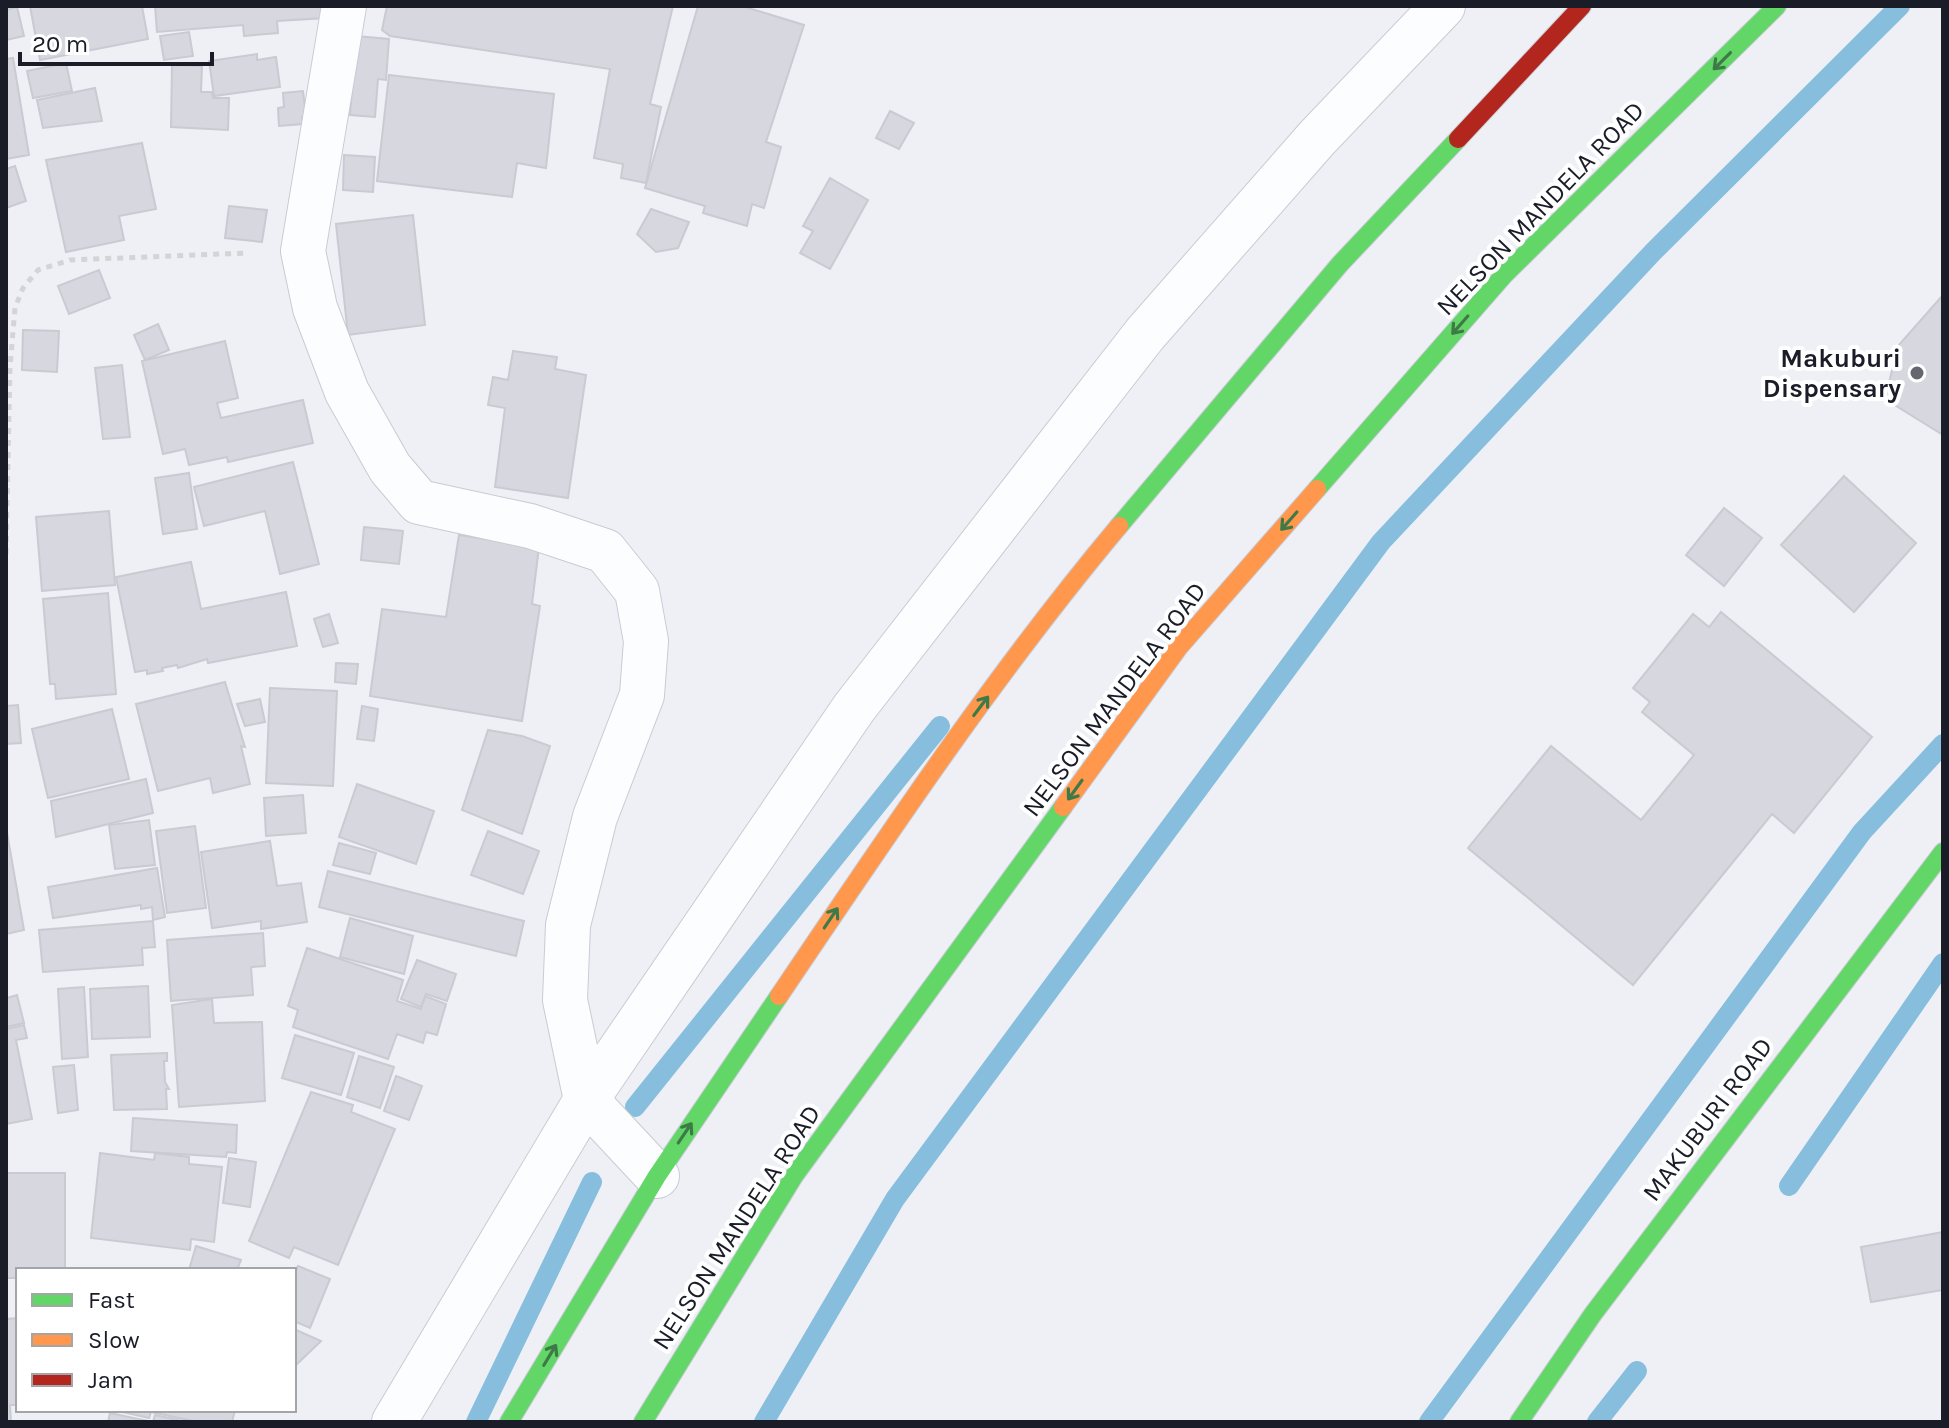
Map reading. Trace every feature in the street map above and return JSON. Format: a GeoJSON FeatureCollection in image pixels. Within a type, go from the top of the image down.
{"type":"FeatureCollection","features":[{"type":"Feature","properties":{"kind":"main road"},"geometry":{"type":"LineString","coordinates":[[509,1422],[657,1176],[917,792],[1075,579],[1340,264],[1582,6]]}},
{"type":"Feature","properties":{"kind":"main road","name":"NELSON MANDELA ROAD"},"geometry":{"type":"LineString","coordinates":[[643,1422],[794,1176],[1179,647],[1504,275],[1777,6]]}},
{"type":"Feature","properties":{"kind":"main road","name":"MAKUBURI ROAD"},"geometry":{"type":"LineString","coordinates":[[1519,1422],[1593,1314],[1943,852]]}},
{"type":"Feature","properties":{"kind":"street"},"geometry":{"type":"LineString","coordinates":[[344,6],[303,251],[315,308],[347,392],[390,468],[419,502],[530,526],[605,551],[637,591],[646,641],[642,695],[595,817],[568,925],[565,1000],[586,1100],[657,1176]]}},
{"type":"Feature","properties":{"kind":"street"},"geometry":{"type":"LineString","coordinates":[[394,1422],[586,1100],[854,708],[1135,346],[1317,138],[1443,6]]}},
{"type":"Feature","properties":{"kind":"path"},"geometry":{"type":"LineString","coordinates":[[6,554],[10,367],[15,308],[23,288],[38,270],[70,260],[303,251]]}},
{"type":"Feature","properties":{"kind":"building"},"geometry":{"type":"Polygon","coordinates":[[[30,6],[142,6],[148,39],[40,60],[30,6]]]}},
{"type":"Feature","properties":{"kind":"building"},"geometry":{"type":"Polygon","coordinates":[[[155,6],[325,6],[326,18],[277,21],[278,33],[244,36],[243,25],[157,32],[155,6]]]}},
{"type":"Feature","properties":{"kind":"building"},"geometry":{"type":"Polygon","coordinates":[[[387,6],[673,6],[650,104],[661,107],[646,183],[621,178],[623,164],[594,158],[610,69],[390,36],[382,30],[387,6]]]}},
{"type":"Feature","properties":{"kind":"building"},"geometry":{"type":"Polygon","coordinates":[[[698,6],[742,6],[804,25],[766,142],[781,147],[764,208],[752,204],[747,226],[703,213],[705,206],[645,188],[698,6]]]}},
{"type":"Feature","properties":{"kind":"building"},"geometry":{"type":"Polygon","coordinates":[[[17,7],[24,36],[6,40],[6,10],[17,7]]]}},
{"type":"Feature","properties":{"kind":"building"},"geometry":{"type":"Polygon","coordinates":[[[189,32],[193,56],[164,60],[160,36],[189,32]]]}},
{"type":"Feature","properties":{"kind":"building"},"geometry":{"type":"Polygon","coordinates":[[[356,36],[389,39],[386,80],[378,79],[375,117],[350,115],[356,36]]]}},
{"type":"Feature","properties":{"kind":"building"},"geometry":{"type":"Polygon","coordinates":[[[257,54],[257,60],[276,57],[280,87],[214,96],[209,61],[257,54]]]}},
{"type":"Feature","properties":{"kind":"building"},"geometry":{"type":"Polygon","coordinates":[[[13,58],[29,155],[6,159],[6,59],[13,58]]]}},
{"type":"Feature","properties":{"kind":"building"},"geometry":{"type":"Polygon","coordinates":[[[66,63],[72,91],[33,98],[27,71],[66,63]]]}},
{"type":"Feature","properties":{"kind":"building"},"geometry":{"type":"Polygon","coordinates":[[[172,65],[202,66],[201,92],[212,92],[213,98],[229,98],[228,130],[171,127],[172,65]]]}},
{"type":"Feature","properties":{"kind":"building"},"geometry":{"type":"Polygon","coordinates":[[[389,75],[554,94],[546,168],[517,163],[512,197],[377,181],[389,75]]]}},
{"type":"Feature","properties":{"kind":"building"},"geometry":{"type":"Polygon","coordinates":[[[95,88],[102,121],[43,128],[37,100],[95,88]]]}},
{"type":"Feature","properties":{"kind":"building"},"geometry":{"type":"Polygon","coordinates":[[[303,91],[306,117],[302,117],[303,124],[279,126],[278,108],[284,107],[283,93],[303,91]]]}},
{"type":"Feature","properties":{"kind":"building"},"geometry":{"type":"Polygon","coordinates":[[[890,111],[914,123],[899,149],[876,138],[890,111]]]}},
{"type":"Feature","properties":{"kind":"building"},"geometry":{"type":"Polygon","coordinates":[[[142,143],[156,209],[119,216],[124,240],[66,252],[46,160],[142,143]]]}},
{"type":"Feature","properties":{"kind":"building"},"geometry":{"type":"Polygon","coordinates":[[[344,155],[375,157],[373,192],[343,190],[344,155]]]}},
{"type":"Feature","properties":{"kind":"building"},"geometry":{"type":"Polygon","coordinates":[[[15,166],[26,201],[6,208],[6,169],[15,166]]]}},
{"type":"Feature","properties":{"kind":"building"},"geometry":{"type":"Polygon","coordinates":[[[830,178],[868,200],[830,269],[800,253],[813,231],[803,226],[830,178]]]}},
{"type":"Feature","properties":{"kind":"building"},"geometry":{"type":"Polygon","coordinates":[[[229,206],[267,210],[262,242],[225,238],[229,206]]]}},
{"type":"Feature","properties":{"kind":"building"},"geometry":{"type":"Polygon","coordinates":[[[651,209],[689,222],[678,248],[656,252],[637,234],[651,209]]]}},
{"type":"Feature","properties":{"kind":"building"},"geometry":{"type":"Polygon","coordinates":[[[413,215],[425,325],[348,335],[336,224],[413,215]]]}},
{"type":"Feature","properties":{"kind":"building"},"geometry":{"type":"Polygon","coordinates":[[[99,270],[110,298],[69,314],[58,286],[99,270]]]}},
{"type":"Feature","properties":{"kind":"building","name":"Makuburi Dispensary"},"geometry":{"type":"Polygon","coordinates":[[[1943,295],[1943,435],[1885,399],[1898,346],[1943,295]]]}},
{"type":"Feature","properties":{"kind":"building"},"geometry":{"type":"Polygon","coordinates":[[[158,324],[169,350],[145,360],[134,335],[158,324]]]}},
{"type":"Feature","properties":{"kind":"building"},"geometry":{"type":"Polygon","coordinates":[[[23,330],[59,331],[57,372],[22,370],[23,330]]]}},
{"type":"Feature","properties":{"kind":"building"},"geometry":{"type":"Polygon","coordinates":[[[225,341],[238,398],[217,403],[221,418],[303,400],[313,443],[228,462],[227,457],[189,465],[185,449],[163,454],[142,361],[225,341]]]}},
{"type":"Feature","properties":{"kind":"building"},"geometry":{"type":"Polygon","coordinates":[[[513,351],[557,357],[555,369],[586,375],[568,498],[495,487],[505,408],[488,405],[493,377],[508,380],[513,351]]]}},
{"type":"Feature","properties":{"kind":"building"},"geometry":{"type":"Polygon","coordinates":[[[122,365],[130,437],[103,439],[95,368],[122,365]]]}},
{"type":"Feature","properties":{"kind":"building"},"geometry":{"type":"Polygon","coordinates":[[[293,462],[319,564],[280,574],[265,511],[204,526],[194,487],[293,462]]]}},
{"type":"Feature","properties":{"kind":"building"},"geometry":{"type":"Polygon","coordinates":[[[189,473],[197,529],[163,534],[155,478],[189,473]]]}},
{"type":"Feature","properties":{"kind":"building"},"geometry":{"type":"Polygon","coordinates":[[[1844,476],[1916,543],[1854,612],[1781,545],[1844,476]]]}},
{"type":"Feature","properties":{"kind":"building"},"geometry":{"type":"Polygon","coordinates":[[[1724,508],[1762,538],[1724,586],[1686,555],[1724,508]]]}},
{"type":"Feature","properties":{"kind":"building"},"geometry":{"type":"Polygon","coordinates":[[[109,511],[115,585],[42,591],[36,517],[109,511]]]}},
{"type":"Feature","properties":{"kind":"building"},"geometry":{"type":"Polygon","coordinates":[[[364,527],[403,531],[399,564],[361,560],[364,527]]]}},
{"type":"Feature","properties":{"kind":"building"},"geometry":{"type":"Polygon","coordinates":[[[459,535],[539,547],[532,604],[540,606],[522,721],[370,696],[382,609],[446,617],[459,535]]]}},
{"type":"Feature","properties":{"kind":"building"},"geometry":{"type":"Polygon","coordinates":[[[191,562],[201,609],[286,592],[297,646],[208,663],[207,659],[147,674],[147,670],[135,672],[116,577],[191,562]]]}},
{"type":"Feature","properties":{"kind":"building"},"geometry":{"type":"Polygon","coordinates":[[[108,593],[116,694],[56,699],[55,684],[50,684],[43,599],[108,593]]]}},
{"type":"Feature","properties":{"kind":"building"},"geometry":{"type":"Polygon","coordinates":[[[1721,612],[1872,737],[1794,833],[1772,814],[1633,985],[1468,848],[1551,746],[1641,820],[1694,755],[1642,712],[1650,702],[1633,688],[1693,614],[1709,627],[1721,612]]]}},
{"type":"Feature","properties":{"kind":"building"},"geometry":{"type":"Polygon","coordinates":[[[329,614],[338,643],[323,647],[314,619],[329,614]]]}},
{"type":"Feature","properties":{"kind":"building"},"geometry":{"type":"Polygon","coordinates":[[[336,663],[358,664],[356,684],[335,682],[336,663]]]}},
{"type":"Feature","properties":{"kind":"building"},"geometry":{"type":"Polygon","coordinates":[[[225,682],[245,747],[241,746],[250,784],[213,793],[210,778],[158,791],[136,704],[225,682]]]}},
{"type":"Feature","properties":{"kind":"building"},"geometry":{"type":"Polygon","coordinates":[[[270,688],[337,691],[333,786],[266,783],[270,688]]]}},
{"type":"Feature","properties":{"kind":"building"},"geometry":{"type":"Polygon","coordinates":[[[260,699],[265,722],[245,726],[237,704],[260,699]]]}},
{"type":"Feature","properties":{"kind":"building"},"geometry":{"type":"Polygon","coordinates":[[[18,705],[21,743],[6,744],[6,706],[18,705]]]}},
{"type":"Feature","properties":{"kind":"building"},"geometry":{"type":"Polygon","coordinates":[[[362,706],[378,709],[374,741],[357,739],[362,706]]]}},
{"type":"Feature","properties":{"kind":"building"},"geometry":{"type":"Polygon","coordinates":[[[112,709],[129,779],[48,798],[32,729],[112,709]]]}},
{"type":"Feature","properties":{"kind":"building"},"geometry":{"type":"Polygon","coordinates":[[[488,730],[522,736],[550,746],[522,834],[462,810],[488,730]]]}},
{"type":"Feature","properties":{"kind":"building"},"geometry":{"type":"Polygon","coordinates":[[[146,779],[153,813],[56,837],[51,801],[146,779]]]}},
{"type":"Feature","properties":{"kind":"building"},"geometry":{"type":"Polygon","coordinates":[[[357,784],[434,811],[416,864],[339,837],[357,784]]]}},
{"type":"Feature","properties":{"kind":"building"},"geometry":{"type":"Polygon","coordinates":[[[303,795],[306,833],[266,836],[264,798],[303,795]]]}},
{"type":"Feature","properties":{"kind":"building"},"geometry":{"type":"Polygon","coordinates":[[[149,820],[155,865],[115,869],[109,825],[149,820]]]}},
{"type":"Feature","properties":{"kind":"building"},"geometry":{"type":"Polygon","coordinates":[[[195,826],[206,908],[167,913],[156,831],[195,826]]]}},
{"type":"Feature","properties":{"kind":"building"},"geometry":{"type":"Polygon","coordinates":[[[6,827],[24,930],[6,934],[6,827]]]}},
{"type":"Feature","properties":{"kind":"building"},"geometry":{"type":"Polygon","coordinates":[[[488,831],[539,851],[523,894],[471,875],[488,831]]]}},
{"type":"Feature","properties":{"kind":"building"},"geometry":{"type":"Polygon","coordinates":[[[270,841],[277,886],[301,883],[307,922],[261,929],[261,921],[212,928],[201,852],[270,841]]]}},
{"type":"Feature","properties":{"kind":"building"},"geometry":{"type":"Polygon","coordinates":[[[339,843],[376,853],[370,874],[333,865],[339,843]]]}},
{"type":"Feature","properties":{"kind":"building"},"geometry":{"type":"Polygon","coordinates":[[[157,868],[165,917],[153,920],[152,907],[141,909],[141,905],[53,918],[48,887],[157,868]]]}},
{"type":"Feature","properties":{"kind":"building"},"geometry":{"type":"Polygon","coordinates":[[[328,871],[524,921],[516,956],[319,907],[328,871]]]}},
{"type":"Feature","properties":{"kind":"building"},"geometry":{"type":"Polygon","coordinates":[[[350,918],[413,936],[404,974],[340,957],[350,918]]]}},
{"type":"Feature","properties":{"kind":"building"},"geometry":{"type":"Polygon","coordinates":[[[153,921],[155,947],[142,948],[143,965],[43,972],[39,930],[153,921]]]}},
{"type":"Feature","properties":{"kind":"building"},"geometry":{"type":"Polygon","coordinates":[[[263,933],[265,966],[251,967],[253,995],[171,1001],[167,940],[263,933]]]}},
{"type":"Feature","properties":{"kind":"building"},"geometry":{"type":"Polygon","coordinates":[[[307,948],[403,980],[397,1001],[421,1009],[425,996],[446,1004],[437,1035],[426,1032],[423,1043],[397,1034],[388,1059],[293,1027],[298,1010],[288,1006],[307,948]]]}},
{"type":"Feature","properties":{"kind":"building"},"geometry":{"type":"Polygon","coordinates":[[[417,960],[456,974],[447,1001],[426,994],[421,1007],[401,999],[417,960]]]}},
{"type":"Feature","properties":{"kind":"building"},"geometry":{"type":"Polygon","coordinates":[[[148,986],[150,1037],[92,1039],[90,989],[148,986]]]}},
{"type":"Feature","properties":{"kind":"building"},"geometry":{"type":"Polygon","coordinates":[[[84,987],[88,1057],[62,1059],[58,989],[84,987]]]}},
{"type":"Feature","properties":{"kind":"building"},"geometry":{"type":"Polygon","coordinates":[[[6,992],[7,998],[17,995],[24,1023],[6,1027],[6,992]]]}},
{"type":"Feature","properties":{"kind":"building"},"geometry":{"type":"Polygon","coordinates":[[[212,999],[214,1023],[262,1022],[265,1101],[179,1107],[172,1005],[212,999]]]}},
{"type":"Feature","properties":{"kind":"building"},"geometry":{"type":"Polygon","coordinates":[[[24,1025],[27,1038],[16,1040],[32,1119],[6,1124],[6,1029],[24,1025]]]}},
{"type":"Feature","properties":{"kind":"building"},"geometry":{"type":"Polygon","coordinates":[[[295,1035],[354,1053],[341,1095],[282,1078],[295,1035]]]}},
{"type":"Feature","properties":{"kind":"building"},"geometry":{"type":"Polygon","coordinates":[[[167,1053],[167,1061],[164,1061],[165,1082],[169,1089],[166,1089],[167,1109],[114,1110],[111,1055],[167,1053]]]}},
{"type":"Feature","properties":{"kind":"building"},"geometry":{"type":"Polygon","coordinates":[[[359,1056],[394,1067],[380,1108],[347,1097],[359,1056]]]}},
{"type":"Feature","properties":{"kind":"building"},"geometry":{"type":"Polygon","coordinates":[[[74,1065],[78,1110],[58,1113],[53,1067],[74,1065]]]}},
{"type":"Feature","properties":{"kind":"building"},"geometry":{"type":"Polygon","coordinates":[[[396,1076],[422,1086],[409,1120],[384,1111],[396,1076]]]}},
{"type":"Feature","properties":{"kind":"building"},"geometry":{"type":"Polygon","coordinates":[[[311,1092],[353,1105],[351,1112],[395,1129],[338,1265],[294,1247],[289,1258],[249,1241],[311,1092]]]}},
{"type":"Feature","properties":{"kind":"building"},"geometry":{"type":"Polygon","coordinates":[[[133,1118],[237,1125],[236,1153],[227,1152],[226,1157],[131,1151],[133,1118]]]}},
{"type":"Feature","properties":{"kind":"building"},"geometry":{"type":"Polygon","coordinates":[[[100,1153],[154,1160],[155,1153],[189,1157],[189,1164],[222,1167],[214,1242],[191,1239],[190,1250],[91,1238],[100,1153]]]}},
{"type":"Feature","properties":{"kind":"building"},"geometry":{"type":"Polygon","coordinates":[[[229,1158],[256,1162],[250,1207],[223,1203],[229,1158]]]}},
{"type":"Feature","properties":{"kind":"building"},"geometry":{"type":"Polygon","coordinates":[[[6,1173],[65,1173],[65,1268],[16,1268],[16,1278],[6,1278],[6,1173]]]}},
{"type":"Feature","properties":{"kind":"building"},"geometry":{"type":"Polygon","coordinates":[[[1943,1232],[1943,1290],[1871,1302],[1861,1247],[1943,1232]]]}},
{"type":"Feature","properties":{"kind":"building"},"geometry":{"type":"Polygon","coordinates":[[[196,1246],[241,1260],[238,1268],[190,1268],[196,1246]]]}},
{"type":"Feature","properties":{"kind":"building"},"geometry":{"type":"Polygon","coordinates":[[[298,1266],[330,1279],[310,1328],[296,1322],[298,1266]]]}},
{"type":"Feature","properties":{"kind":"building"},"geometry":{"type":"Polygon","coordinates":[[[16,1318],[16,1405],[10,1405],[11,1422],[6,1422],[6,1319],[16,1318]]]}},
{"type":"Feature","properties":{"kind":"building"},"geometry":{"type":"Polygon","coordinates":[[[296,1330],[321,1341],[296,1365],[296,1330]]]}},
{"type":"Feature","properties":{"kind":"building"},"geometry":{"type":"Polygon","coordinates":[[[123,1412],[151,1412],[149,1418],[123,1412]]]}},
{"type":"Feature","properties":{"kind":"building"},"geometry":{"type":"Polygon","coordinates":[[[151,1412],[234,1412],[232,1422],[197,1422],[151,1412]]]}},
{"type":"Feature","properties":{"kind":"building"},"geometry":{"type":"Polygon","coordinates":[[[110,1413],[148,1421],[148,1422],[108,1422],[110,1413]]]}},
{"type":"Feature","properties":{"kind":"building"},"geometry":{"type":"Polygon","coordinates":[[[155,1415],[187,1422],[153,1422],[155,1415]]]}},
{"type":"Feature","properties":{"kind":"waterway"},"geometry":{"type":"LineString","coordinates":[[764,1422],[895,1199],[1381,542],[1654,251],[1900,6]]}},
{"type":"Feature","properties":{"kind":"waterway"},"geometry":{"type":"LineString","coordinates":[[635,1107],[940,726]]}},
{"type":"Feature","properties":{"kind":"waterway"},"geometry":{"type":"LineString","coordinates":[[1429,1422],[1862,832],[1943,744]]}},
{"type":"Feature","properties":{"kind":"waterway"},"geometry":{"type":"LineString","coordinates":[[1789,1186],[1943,963]]}},
{"type":"Feature","properties":{"kind":"waterway"},"geometry":{"type":"LineString","coordinates":[[476,1422],[592,1182]]}},
{"type":"Feature","properties":{"kind":"waterway"},"geometry":{"type":"LineString","coordinates":[[1597,1422],[1637,1371]]}},
{"type":"Feature","properties":{"kind":"traffic: fast"},"geometry":{"type":"LineString","coordinates":[[1317,489],[1504,275],[1777,6]]}},
{"type":"Feature","properties":{"kind":"traffic: fast"},"geometry":{"type":"LineString","coordinates":[[1119,526],[1340,264],[1458,139]]}},
{"type":"Feature","properties":{"kind":"traffic: fast"},"geometry":{"type":"LineString","coordinates":[[643,1422],[794,1176],[1063,807]]}},
{"type":"Feature","properties":{"kind":"traffic: fast"},"geometry":{"type":"LineString","coordinates":[[1519,1422],[1593,1314],[1943,852]]}},
{"type":"Feature","properties":{"kind":"traffic: fast"},"geometry":{"type":"LineString","coordinates":[[509,1422],[657,1176],[779,996]]}},
{"type":"Feature","properties":{"kind":"traffic: slow"},"geometry":{"type":"LineString","coordinates":[[1063,807],[1179,647],[1317,489]]}},
{"type":"Feature","properties":{"kind":"traffic: slow"},"geometry":{"type":"LineString","coordinates":[[779,996],[985,698],[1119,526]]}},
{"type":"Feature","properties":{"kind":"traffic: jam"},"geometry":{"type":"LineString","coordinates":[[1458,139],[1582,6]]}},
{"type":"Feature","properties":{"kind":"place","name":"Makuburi Dispensary"},"geometry":{"type":"Point","coordinates":[1917,373]}}]}
